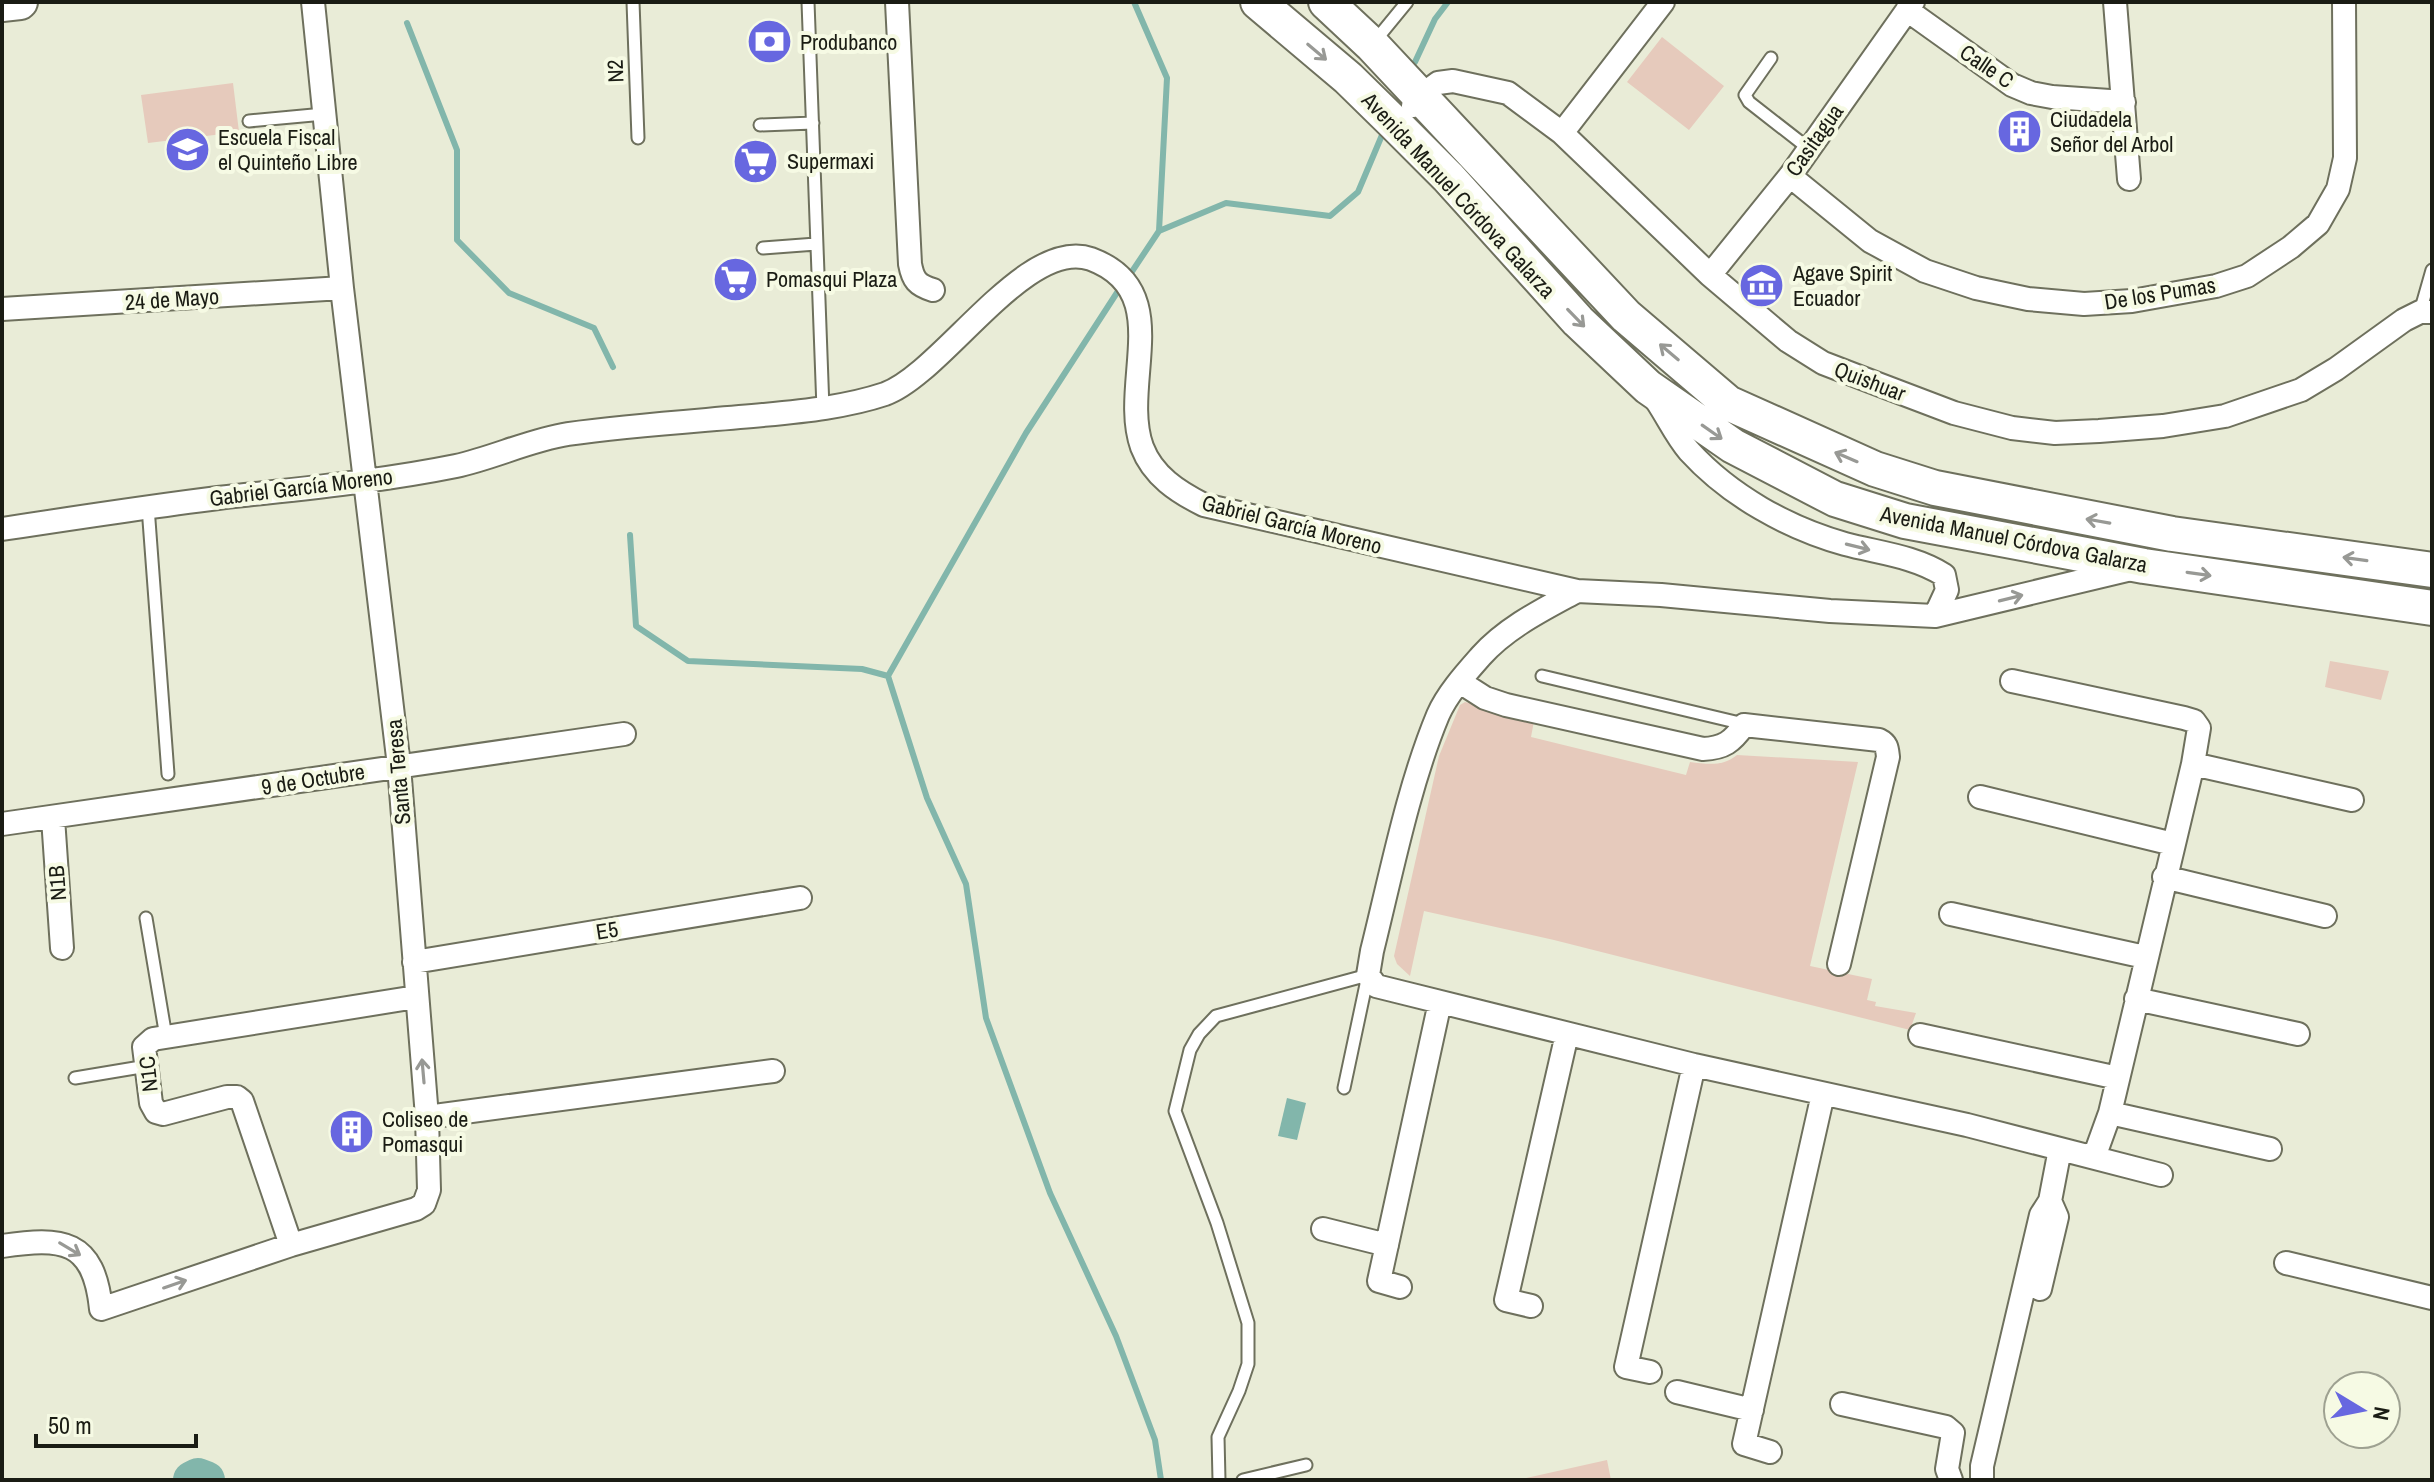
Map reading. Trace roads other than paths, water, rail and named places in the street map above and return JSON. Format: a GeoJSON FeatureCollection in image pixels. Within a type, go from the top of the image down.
{"type":"FeatureCollection","features":[{"type":"Feature","properties":{"kind":"main road"},"geometry":{"type":"LineString","coordinates":[[2,4],[20,2]]}},
{"type":"Feature","properties":{"kind":"main road","name":"Avenida Manuel Córdova Galarza"},"geometry":{"type":"LineString","coordinates":[[1258,2],[1348,78],[1400,129],[1448,177],[1578,321],[1648,387],[1733,446],[1835,499],[1905,521],[2144,566],[2432,608]]}},
{"type":"Feature","properties":{"kind":"main road","name":"Avenida Manuel Córdova Galarza"},"geometry":{"type":"LineString","coordinates":[[1326,2],[1372,45],[1626,316],[1728,403],[1823,448],[1935,488],[2172,534],[2432,570]]}},
{"type":"Feature","properties":{"kind":"main road"},"geometry":{"type":"LineString","coordinates":[[1448,177],[1455,159],[1474,154]]}},
{"type":"Feature","properties":{"kind":"street","name":"Santa Teresa"},"geometry":{"type":"LineString","coordinates":[[2,1246],[51,1241],[73,1248],[99,1283],[101,1309],[291,1245],[416,1209],[424,1204],[429,1190],[427,1117],[399,766],[342,288],[313,2]]}},
{"type":"Feature","properties":{"kind":"street"},"geometry":{"type":"LineString","coordinates":[[897,2],[910,264],[913,279],[922,287],[933,290]]}},
{"type":"Feature","properties":{"kind":"street"},"geometry":{"type":"LineString","coordinates":[[1562,133],[1663,2]]}},
{"type":"Feature","properties":{"kind":"street"},"geometry":{"type":"LineString","coordinates":[[2115,2],[2129,179]]}},
{"type":"Feature","properties":{"kind":"street","name":"De los Pumas"},"geometry":{"type":"LineString","coordinates":[[1790,176],[1870,241],[1925,271],[1976,288],[2028,299],[2084,304],[2132,301],[2216,286],[2247,276],[2291,247],[2318,224],[2338,189],[2345,158],[2344,2]]}},
{"type":"Feature","properties":{"kind":"street","name":"Calle C"},"geometry":{"type":"LineString","coordinates":[[1910,6],[2012,85],[2031,93],[2124,102]]}},
{"type":"Feature","properties":{"kind":"street","name":"Casitagua"},"geometry":{"type":"LineString","coordinates":[[1710,275],[1790,176],[1910,6]]}},
{"type":"Feature","properties":{"kind":"street","name":"Quishuar"},"geometry":{"type":"LineString","coordinates":[[1419,97],[1438,83],[1453,81],[1508,93],[1562,133],[1710,275],[1788,341],[1823,363],[1954,413],[2012,428],[2055,433],[2163,426],[2225,416],[2301,390],[2426,312]]}},
{"type":"Feature","properties":{"kind":"street"},"geometry":{"type":"LineString","coordinates":[[1400,129],[1419,97]]}},
{"type":"Feature","properties":{"kind":"street","name":"Gabriel García Moreno"},"geometry":{"type":"LineString","coordinates":[[2,529],[458,466],[563,435],[823,409],[885,394],[898,387],[1017,283],[1059,257],[1084,257],[1108,267],[1133,292],[1137,302],[1140,312],[1138,428],[1143,450],[1164,480],[1204,505],[1577,591],[1661,595],[1830,611],[1935,616],[2144,566]]}},
{"type":"Feature","properties":{"kind":"street","name":"24 de Mayo"},"geometry":{"type":"LineString","coordinates":[[2,309],[342,288]]}},
{"type":"Feature","properties":{"kind":"street"},"geometry":{"type":"LineString","coordinates":[[1648,387],[1687,449],[1717,479],[1753,504],[1811,535],[1907,557],[1929,565],[1944,575],[1947,590],[1935,616]]}},
{"type":"Feature","properties":{"kind":"street"},"geometry":{"type":"LineString","coordinates":[[1577,591],[1503,636],[1482,654],[1439,713],[1408,808],[1368,975],[1376,986],[1694,1065],[1967,1125],[2161,1175]]}},
{"type":"Feature","properties":{"kind":"street"},"geometry":{"type":"LineString","coordinates":[[2012,681],[2194,721],[2199,728],[2110,1113],[2097,1149],[2090,1156]]}},
{"type":"Feature","properties":{"kind":"street"},"geometry":{"type":"LineString","coordinates":[[1460,682],[1485,698],[1506,705],[1703,749],[1721,748],[1734,740],[1744,725],[1879,740],[1887,746],[1888,757],[1839,964]]}},
{"type":"Feature","properties":{"kind":"street","name":"9 de Octubre"},"geometry":{"type":"LineString","coordinates":[[2,824],[624,734]]}},
{"type":"Feature","properties":{"kind":"street"},"geometry":{"type":"LineString","coordinates":[[2193,764],[2352,800]]}},
{"type":"Feature","properties":{"kind":"street"},"geometry":{"type":"LineString","coordinates":[[1980,797],[2173,844]]}},
{"type":"Feature","properties":{"kind":"street","name":"N1B"},"geometry":{"type":"LineString","coordinates":[[53,818],[62,948]]}},
{"type":"Feature","properties":{"kind":"street"},"geometry":{"type":"LineString","coordinates":[[2164,877],[2325,916]]}},
{"type":"Feature","properties":{"kind":"street","name":"E5"},"geometry":{"type":"LineString","coordinates":[[414,962],[800,898]]}},
{"type":"Feature","properties":{"kind":"street"},"geometry":{"type":"LineString","coordinates":[[1951,914],[2145,957]]}},
{"type":"Feature","properties":{"kind":"street"},"geometry":{"type":"LineString","coordinates":[[160,1038],[416,997]]}},
{"type":"Feature","properties":{"kind":"street"},"geometry":{"type":"LineString","coordinates":[[2136,999],[2298,1034]]}},
{"type":"Feature","properties":{"kind":"street"},"geometry":{"type":"LineString","coordinates":[[1400,1287],[1379,1281],[1440,1002]]}},
{"type":"Feature","properties":{"kind":"street"},"geometry":{"type":"LineString","coordinates":[[1531,1306],[1506,1300],[1567,1034]]}},
{"type":"Feature","properties":{"kind":"street"},"geometry":{"type":"LineString","coordinates":[[1920,1035],[2118,1078]]}},
{"type":"Feature","properties":{"kind":"street","name":"N1C"},"geometry":{"type":"LineString","coordinates":[[160,1038],[144,1047],[151,1103],[156,1112],[163,1114],[227,1097],[237,1097],[242,1101],[291,1245]]}},
{"type":"Feature","properties":{"kind":"street"},"geometry":{"type":"LineString","coordinates":[[1650,1372],[1626,1367],[1694,1065]]}},
{"type":"Feature","properties":{"kind":"street"},"geometry":{"type":"LineString","coordinates":[[427,1117],[773,1071]]}},
{"type":"Feature","properties":{"kind":"street"},"geometry":{"type":"LineString","coordinates":[[1770,1452],[1744,1444],[1823,1094]]}},
{"type":"Feature","properties":{"kind":"street"},"geometry":{"type":"LineString","coordinates":[[2110,1113],[2270,1149]]}},
{"type":"Feature","properties":{"kind":"street"},"geometry":{"type":"LineString","coordinates":[[1982,1480],[1982,1466],[2041,1215],[2050,1201],[2060,1149]]}},
{"type":"Feature","properties":{"kind":"street"},"geometry":{"type":"LineString","coordinates":[[1992,1480],[2057,1217],[2050,1201]]}},
{"type":"Feature","properties":{"kind":"street"},"geometry":{"type":"LineString","coordinates":[[1323,1229],[1387,1245]]}},
{"type":"Feature","properties":{"kind":"street"},"geometry":{"type":"LineString","coordinates":[[2286,1263],[2432,1298]]}},
{"type":"Feature","properties":{"kind":"street"},"geometry":{"type":"LineString","coordinates":[[1677,1392],[1752,1410]]}},
{"type":"Feature","properties":{"kind":"street"},"geometry":{"type":"LineString","coordinates":[[1842,1404],[1946,1427],[1953,1433],[1947,1469],[1951,1480]]}},
{"type":"Feature","properties":{"kind":"lane","name":"N2"},"geometry":{"type":"LineString","coordinates":[[633,2],[638,138]]}},
{"type":"Feature","properties":{"kind":"lane"},"geometry":{"type":"LineString","coordinates":[[808,2],[823,409]]}},
{"type":"Feature","properties":{"kind":"lane"},"geometry":{"type":"LineString","coordinates":[[1372,45],[1407,2]]}},
{"type":"Feature","properties":{"kind":"lane"},"geometry":{"type":"LineString","coordinates":[[1771,58],[1745,95],[1749,102],[1808,148]]}},
{"type":"Feature","properties":{"kind":"lane"},"geometry":{"type":"LineString","coordinates":[[249,121],[324,114]]}},
{"type":"Feature","properties":{"kind":"lane"},"geometry":{"type":"LineString","coordinates":[[760,125],[813,123]]}},
{"type":"Feature","properties":{"kind":"lane"},"geometry":{"type":"LineString","coordinates":[[763,248],[816,244]]}},
{"type":"Feature","properties":{"kind":"lane"},"geometry":{"type":"LineString","coordinates":[[2426,312],[2432,270]]}},
{"type":"Feature","properties":{"kind":"lane"},"geometry":{"type":"LineString","coordinates":[[148,507],[168,774]]}},
{"type":"Feature","properties":{"kind":"lane"},"geometry":{"type":"LineString","coordinates":[[1542,676],[1744,725]]}},
{"type":"Feature","properties":{"kind":"lane"},"geometry":{"type":"LineString","coordinates":[[146,918],[160,1038]]}},
{"type":"Feature","properties":{"kind":"lane"},"geometry":{"type":"LineString","coordinates":[[1219,1480],[1218,1437],[1248,1364],[1248,1323],[1222,1237],[1175,1111],[1185,1069],[1199,1034],[1216,1016],[1368,975],[1344,1088]]}},
{"type":"Feature","properties":{"kind":"lane"},"geometry":{"type":"LineString","coordinates":[[75,1078],[147,1066]]}},
{"type":"Feature","properties":{"kind":"lane"},"geometry":{"type":"LineString","coordinates":[[1243,1480],[1306,1465]]}},
{"type":"Feature","properties":{"kind":"water"},"geometry":{"type":"Polygon","coordinates":[[[1287,1098],[1306,1103],[1297,1140],[1278,1136],[1287,1098]]]}},
{"type":"Feature","properties":{"kind":"waterway"},"geometry":{"type":"LineString","coordinates":[[1134,2],[1167,78],[1159,231]]}},
{"type":"Feature","properties":{"kind":"waterway"},"geometry":{"type":"LineString","coordinates":[[1415,62],[1435,19],[1448,2]]}},
{"type":"Feature","properties":{"kind":"waterway"},"geometry":{"type":"LineString","coordinates":[[407,23],[457,150],[457,240],[509,293],[594,328],[613,367]]}},
{"type":"Feature","properties":{"kind":"waterway"},"geometry":{"type":"LineString","coordinates":[[1127,279],[1159,231],[1226,203],[1330,216],[1358,192],[1385,128]]}},
{"type":"Feature","properties":{"kind":"waterway"},"geometry":{"type":"LineString","coordinates":[[888,676],[1026,433],[1120,288]]}},
{"type":"Feature","properties":{"kind":"waterway"},"geometry":{"type":"LineString","coordinates":[[630,535],[636,626],[688,661],[862,669],[888,676],[927,798],[966,884],[986,1018],[1050,1193],[1116,1336],[1155,1440],[1161,1480]]}},
{"type":"Feature","properties":{"kind":"waterway"},"geometry":{"type":"LineString","coordinates":[[192,1480],[198,1477],[206,1480]]}},
{"type":"Feature","properties":{"kind":"place","name":"Produbanco"},"geometry":{"type":"Point","coordinates":[769,42]}},
{"type":"Feature","properties":{"kind":"place","name":"Ciudadela Señor del Arbol"},"geometry":{"type":"Point","coordinates":[2019,132]}},
{"type":"Feature","properties":{"kind":"place","name":"Escuela Fiscal el Quinteño Libre"},"geometry":{"type":"Point","coordinates":[187,150]}},
{"type":"Feature","properties":{"kind":"place","name":"Supermaxi"},"geometry":{"type":"Point","coordinates":[756,161]}},
{"type":"Feature","properties":{"kind":"place","name":"Pomasqui Plaza"},"geometry":{"type":"Point","coordinates":[735,279]}},
{"type":"Feature","properties":{"kind":"place","name":"Agave Spirit Ecuador"},"geometry":{"type":"Point","coordinates":[1762,286]}},
{"type":"Feature","properties":{"kind":"place","name":"Coliseo de Pomasqui"},"geometry":{"type":"Point","coordinates":[351,1132]}}]}
